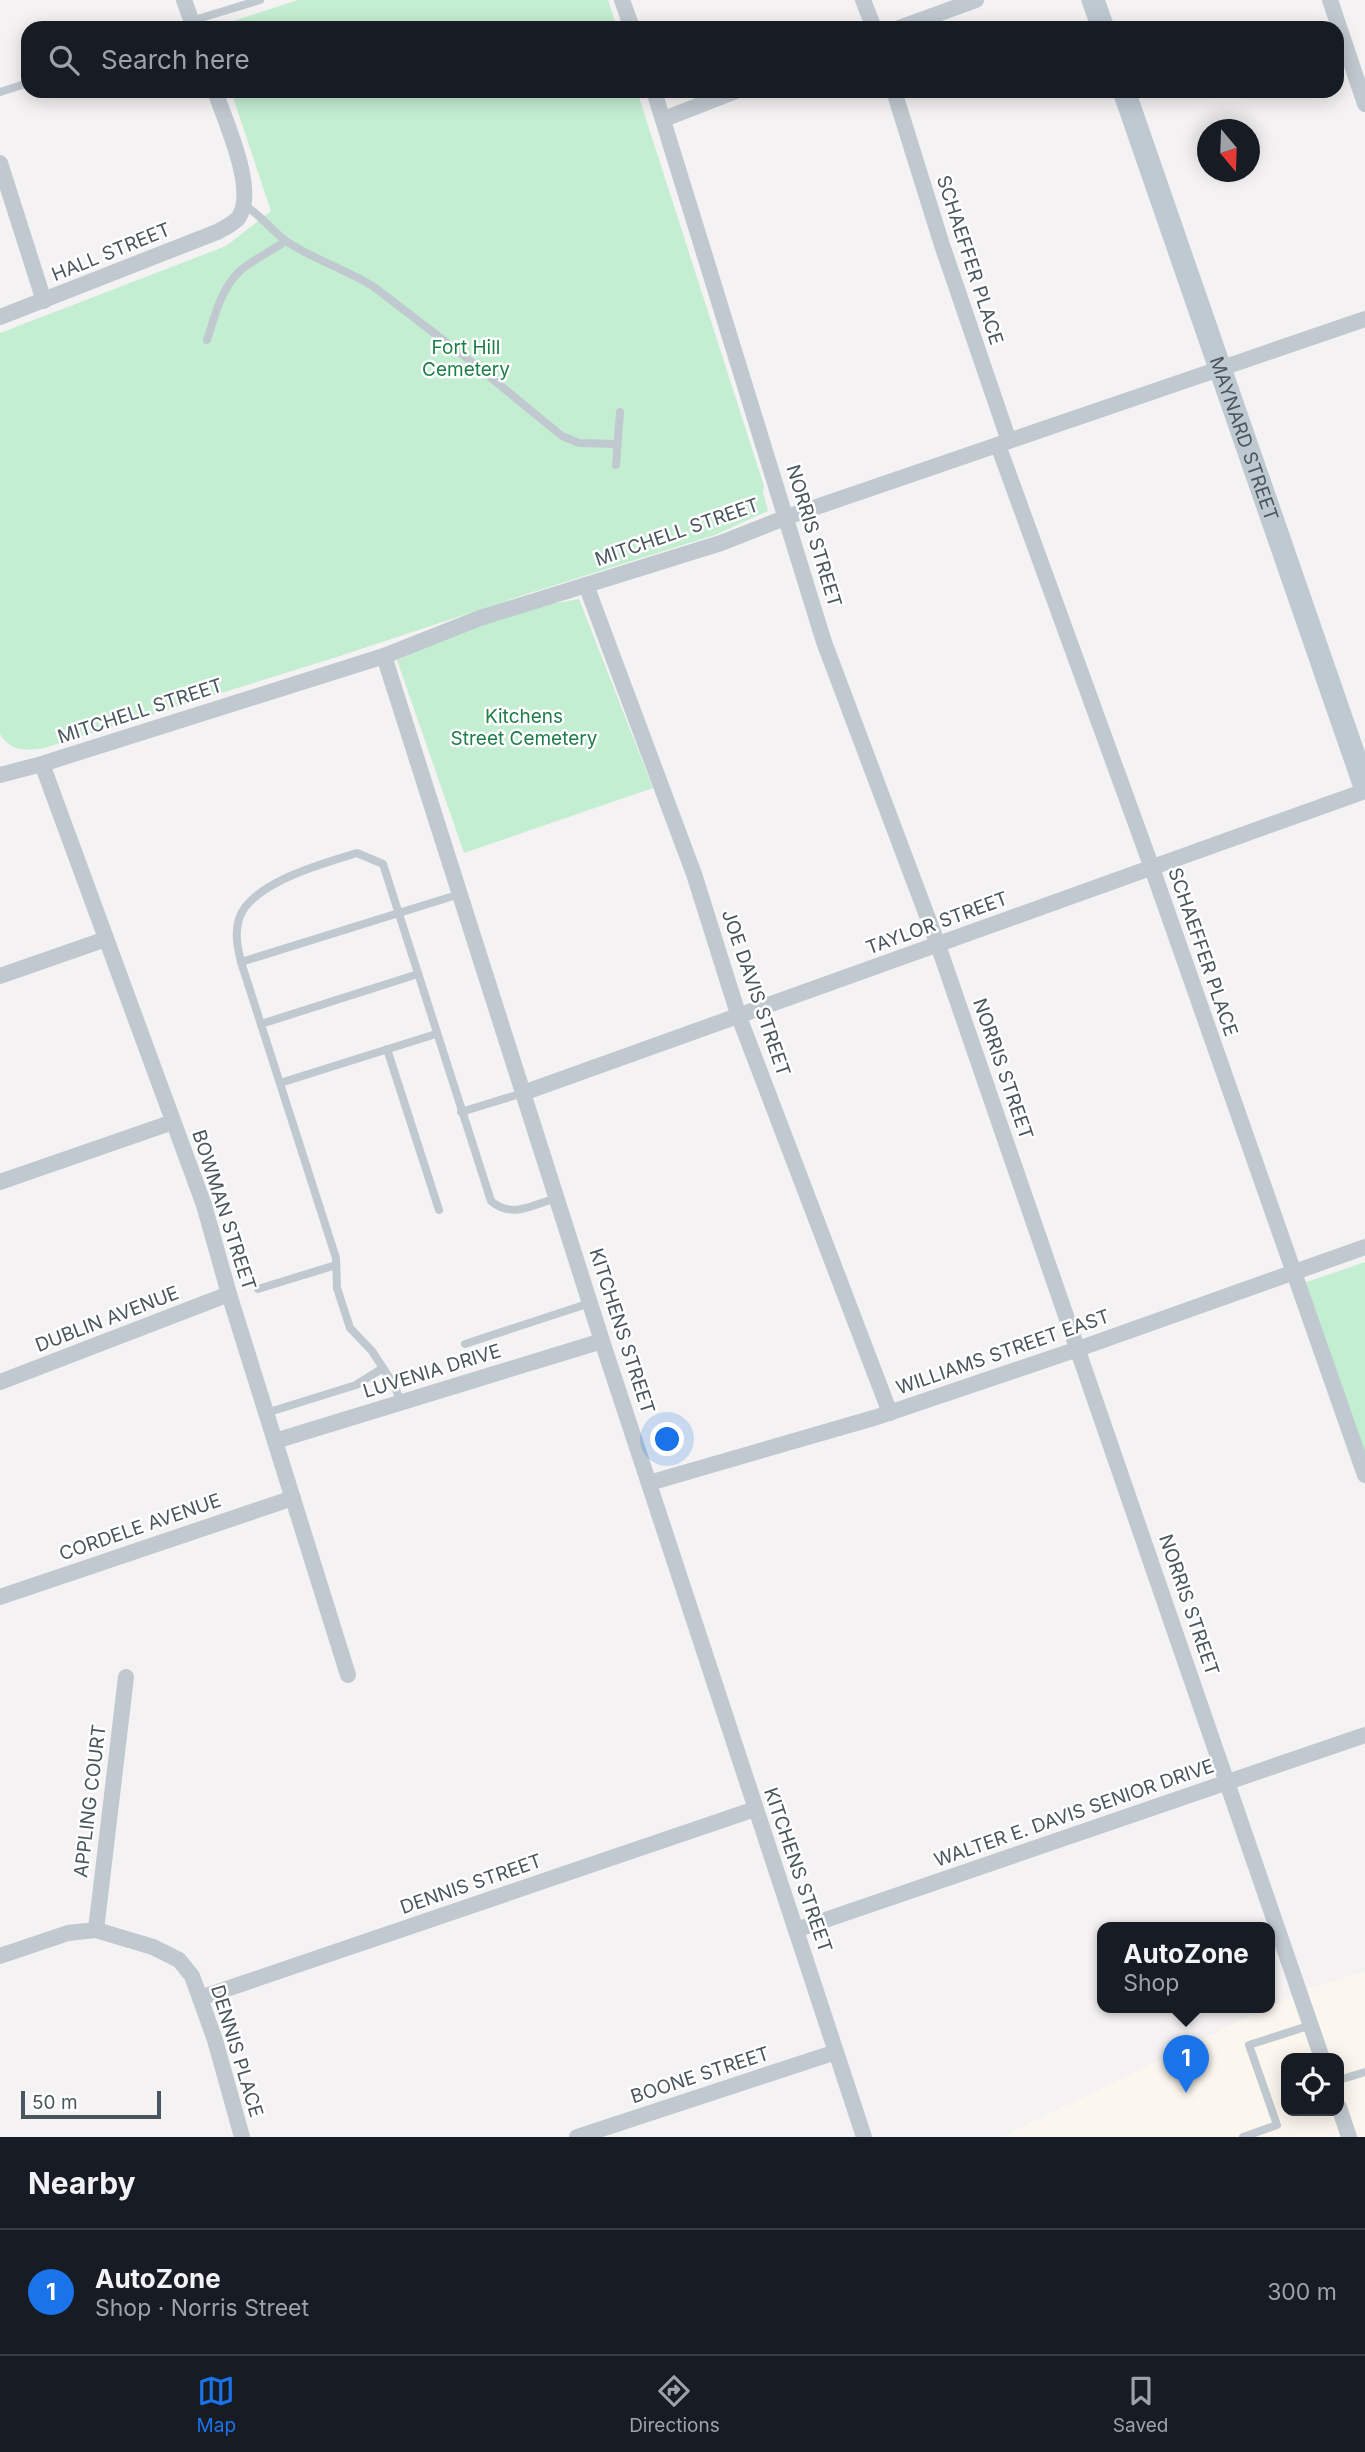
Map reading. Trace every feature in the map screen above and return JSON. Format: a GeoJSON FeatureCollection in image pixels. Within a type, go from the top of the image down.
{"type":"FeatureCollection","features":[{"type":"Feature","properties":{"kind":"street"},"geometry":{"type":"LineString","coordinates":[[184,0],[192,21]]}},
{"type":"Feature","properties":{"kind":"street"},"geometry":{"type":"LineString","coordinates":[[622,0],[630,21]]}},
{"type":"Feature","properties":{"kind":"street"},"geometry":{"type":"LineString","coordinates":[[863,0],[871,21]]}},
{"type":"Feature","properties":{"kind":"street"},"geometry":{"type":"LineString","coordinates":[[919,21],[976,0]]}},
{"type":"Feature","properties":{"kind":"street"},"geometry":{"type":"LineString","coordinates":[[1093,0],[1100,21]]}},
{"type":"Feature","properties":{"kind":"street"},"geometry":{"type":"LineString","coordinates":[[1330,0],[1337,21]]}},
{"type":"Feature","properties":{"kind":"street"},"geometry":{"type":"LineString","coordinates":[[1344,42],[1365,104]]}},
{"type":"Feature","properties":{"kind":"street"},"geometry":{"type":"LineString","coordinates":[[217,98],[244,178],[244,205]]}},
{"type":"Feature","properties":{"kind":"street","name":"NORRIS STREET"},"geometry":{"type":"LineString","coordinates":[[656,98],[824,642],[938,946],[1320,2053]]}},
{"type":"Feature","properties":{"kind":"street"},"geometry":{"type":"LineString","coordinates":[[663,119],[718,98]]}},
{"type":"Feature","properties":{"kind":"street","name":"SCHAEFFER PLACE"},"geometry":{"type":"LineString","coordinates":[[896,98],[1003,443],[1365,1475]]}},
{"type":"Feature","properties":{"kind":"street","name":"MAYNARD STREET"},"geometry":{"type":"LineString","coordinates":[[1127,98],[1365,789]]}},
{"type":"Feature","properties":{"kind":"street"},"geometry":{"type":"LineString","coordinates":[[0,163],[44,301]]}},
{"type":"Feature","properties":{"kind":"street","name":"HALL STREET"},"geometry":{"type":"LineString","coordinates":[[0,317],[217,232],[236,221],[244,205]]}},
{"type":"Feature","properties":{"kind":"street","name":"MITCHELL STREET"},"geometry":{"type":"LineString","coordinates":[[0,775],[384,656],[480,618],[721,543],[786,516],[1365,319]]}},
{"type":"Feature","properties":{"kind":"street","name":"JOE DAVIS STREET"},"geometry":{"type":"LineString","coordinates":[[586,585],[694,874],[739,1017],[890,1413]]}},
{"type":"Feature","properties":{"kind":"street","name":"KITCHENS STREET"},"geometry":{"type":"LineString","coordinates":[[384,656],[590,1303],[864,2137]]}},
{"type":"Feature","properties":{"kind":"street","name":"BOWMAN STREET"},"geometry":{"type":"LineString","coordinates":[[42,764],[204,1205],[229,1294],[348,1675]]}},
{"type":"Feature","properties":{"kind":"street","name":"TAYLOR STREET"},"geometry":{"type":"LineString","coordinates":[[523,1093],[938,946],[1365,789]]}},
{"type":"Feature","properties":{"kind":"street"},"geometry":{"type":"LineString","coordinates":[[0,976],[106,939]]}},
{"type":"Feature","properties":{"kind":"street"},"geometry":{"type":"LineString","coordinates":[[0,1182],[173,1122]]}},
{"type":"Feature","properties":{"kind":"street","name":"WILLIAMS STREET EAST"},"geometry":{"type":"LineString","coordinates":[[649,1483],[890,1413],[1365,1247]]}},
{"type":"Feature","properties":{"kind":"street","name":"DUBLIN AVENUE"},"geometry":{"type":"LineString","coordinates":[[0,1382],[229,1294]]}},
{"type":"Feature","properties":{"kind":"street","name":"LUVENIA DRIVE"},"geometry":{"type":"LineString","coordinates":[[275,1441],[602,1340]]}},
{"type":"Feature","properties":{"kind":"street","name":"CORDELE AVENUE"},"geometry":{"type":"LineString","coordinates":[[0,1597],[293,1497]]}},
{"type":"Feature","properties":{"kind":"street","name":"APPLING COURT"},"geometry":{"type":"LineString","coordinates":[[96,1930],[126,1677]]}},
{"type":"Feature","properties":{"kind":"street","name":"WALTER E. DAVIS SENIOR DRIVE"},"geometry":{"type":"LineString","coordinates":[[796,1930],[1365,1735]]}},
{"type":"Feature","properties":{"kind":"street","name":"DENNIS STREET"},"geometry":{"type":"LineString","coordinates":[[200,1998],[755,1809]]}},
{"type":"Feature","properties":{"kind":"street","name":"DENNIS PLACE"},"geometry":{"type":"LineString","coordinates":[[0,1956],[68,1933],[96,1930],[153,1947],[179,1960],[192,1976],[200,1998],[242,2137]]}},
{"type":"Feature","properties":{"kind":"street","name":"BOONE STREET"},"geometry":{"type":"LineString","coordinates":[[577,2137],[836,2052]]}},
{"type":"Feature","properties":{"kind":"street"},"geometry":{"type":"LineString","coordinates":[[1342,2116],[1349,2137]]}},
{"type":"Feature","properties":{"kind":"lane"},"geometry":{"type":"LineString","coordinates":[[204,21],[260,0]]}},
{"type":"Feature","properties":{"kind":"lane"},"geometry":{"type":"LineString","coordinates":[[0,92],[21,85]]}},
{"type":"Feature","properties":{"kind":"lane"},"geometry":{"type":"LineString","coordinates":[[244,205],[258,213],[285,241],[374,288],[468,359],[562,436],[579,443],[617,444]]}},
{"type":"Feature","properties":{"kind":"lane"},"geometry":{"type":"LineString","coordinates":[[207,340],[225,290],[232,279],[242,269],[285,241]]}},
{"type":"Feature","properties":{"kind":"lane"},"geometry":{"type":"LineString","coordinates":[[616,465],[620,412]]}},
{"type":"Feature","properties":{"kind":"lane"},"geometry":{"type":"LineString","coordinates":[[401,1402],[394,1385],[372,1352],[350,1328],[337,1288],[336,1265],[241,962],[237,940],[238,921],[246,905],[290,874],[358,853],[383,864],[491,1201],[500,1209],[512,1212],[556,1198]]}},
{"type":"Feature","properties":{"kind":"lane"},"geometry":{"type":"LineString","coordinates":[[241,962],[460,894]]}},
{"type":"Feature","properties":{"kind":"lane"},"geometry":{"type":"LineString","coordinates":[[261,1024],[418,974]]}},
{"type":"Feature","properties":{"kind":"lane"},"geometry":{"type":"LineString","coordinates":[[280,1083],[436,1034]]}},
{"type":"Feature","properties":{"kind":"lane"},"geometry":{"type":"LineString","coordinates":[[387,1049],[439,1210]]}},
{"type":"Feature","properties":{"kind":"lane"},"geometry":{"type":"LineString","coordinates":[[461,1112],[523,1093]]}},
{"type":"Feature","properties":{"kind":"lane"},"geometry":{"type":"LineString","coordinates":[[258,1289],[336,1265]]}},
{"type":"Feature","properties":{"kind":"lane"},"geometry":{"type":"LineString","coordinates":[[464,1344],[590,1303]]}},
{"type":"Feature","properties":{"kind":"lane"},"geometry":{"type":"LineString","coordinates":[[266,1413],[356,1385],[383,1368]]}},
{"type":"Feature","properties":{"kind":"lane"},"geometry":{"type":"LineString","coordinates":[[1243,2137],[1277,2125],[1249,2045],[1311,2025]]}},
{"type":"Feature","properties":{"kind":"lane"},"geometry":{"type":"LineString","coordinates":[[1344,2078],[1365,2072]]}},
{"type":"Feature","properties":{"kind":"shaded area"},"geometry":{"type":"Polygon","coordinates":[[[1365,1971],[1365,2137],[1002,2137],[1256,2013],[1275,2013],[1275,2004],[1299,1992],[1365,1971]]]}},
{"type":"Feature","properties":{"kind":"green space"},"geometry":{"type":"Polygon","coordinates":[[[298,0],[608,0],[615,21],[234,21],[298,0]]]}},
{"type":"Feature","properties":{"kind":"green space","name":"Fort Hill Cemetery"},"geometry":{"type":"Polygon","coordinates":[[[233,98],[639,98],[764,486],[768,511],[715,535],[337,657],[44,748],[25,750],[14,747],[0,734],[0,333],[226,246],[271,211],[233,98]]]}},
{"type":"Feature","properties":{"kind":"green space","name":"Kitchens Street Cemetery"},"geometry":{"type":"Polygon","coordinates":[[[579,599],[653,788],[464,853],[397,660],[447,638],[533,607],[579,599]]]}},
{"type":"Feature","properties":{"kind":"green space"},"geometry":{"type":"Polygon","coordinates":[[[1365,1262],[1365,1454],[1304,1283],[1365,1262]]]}},
{"type":"Feature","properties":{"kind":"place","name":"AutoZone"},"geometry":{"type":"Point","coordinates":[1186,2093]}}]}
